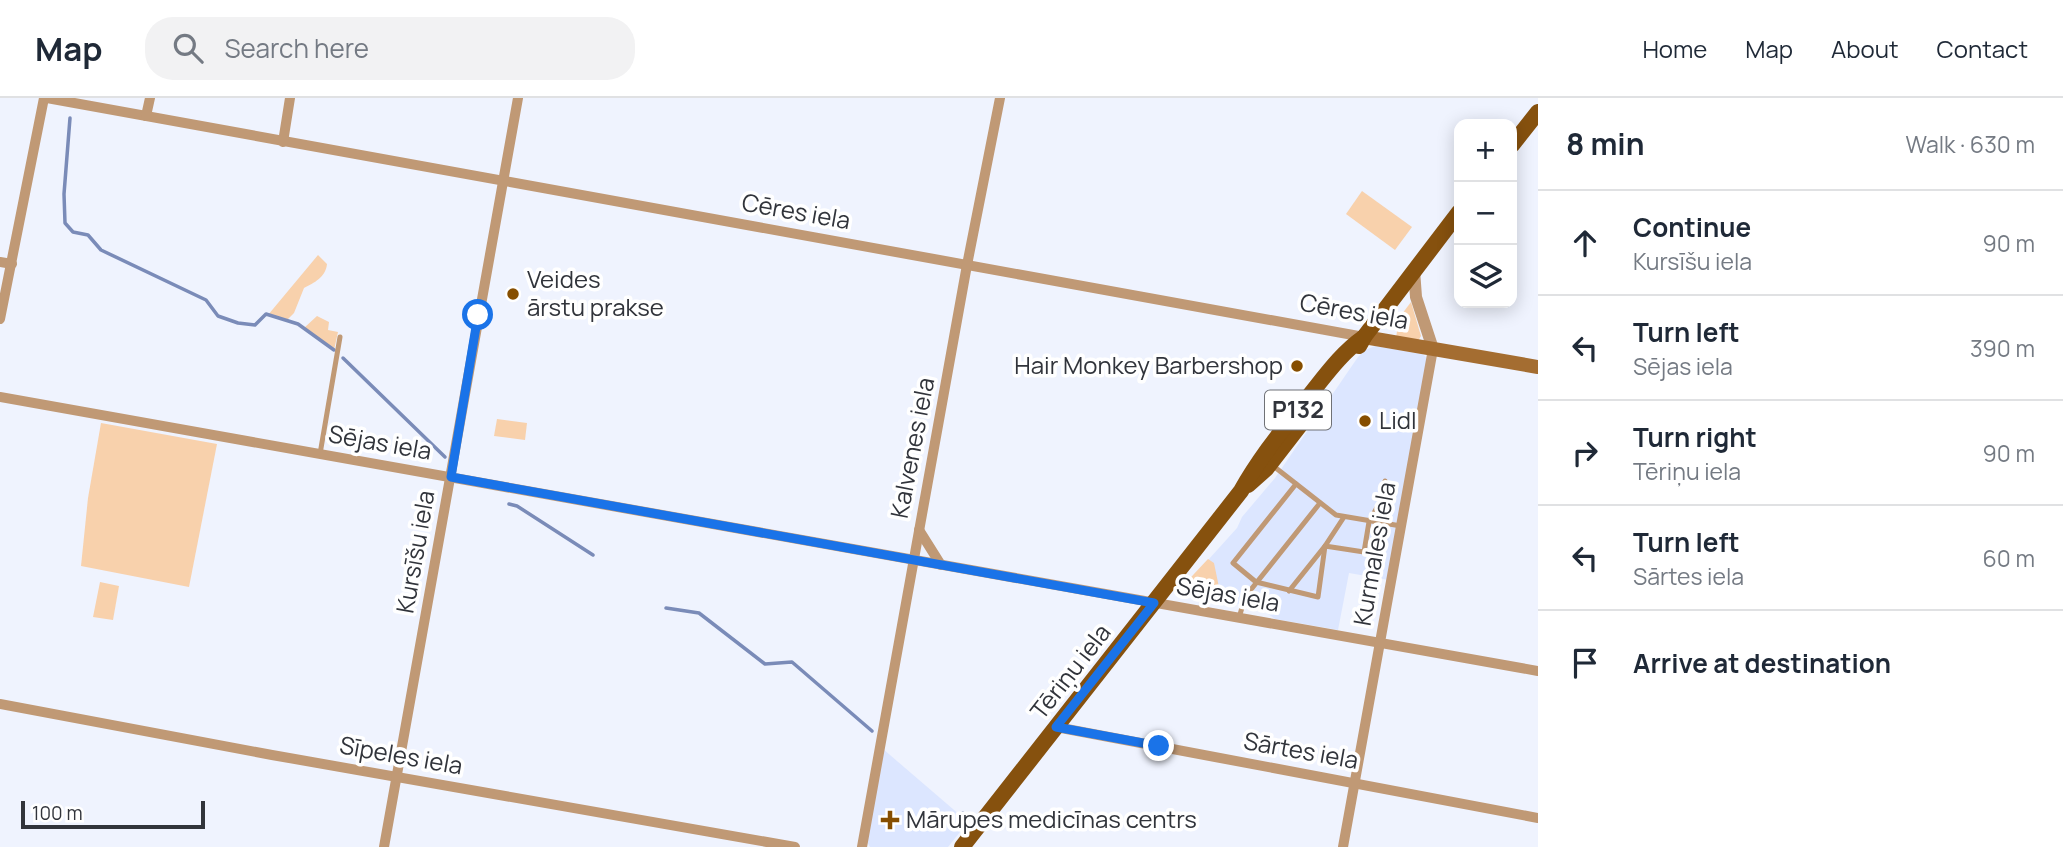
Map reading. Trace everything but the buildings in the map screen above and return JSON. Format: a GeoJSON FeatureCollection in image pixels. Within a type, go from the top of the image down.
{"type":"FeatureCollection","features":[{"type":"Feature","properties":{"kind":"main road"},"geometry":{"type":"LineString","coordinates":[[1517,139],[1538,112]]}},
{"type":"Feature","properties":{"kind":"main road","name":"Tēriņu iela"},"geometry":{"type":"LineString","coordinates":[[962,847],[1241,491],[1269,464],[1356,353],[1364,337],[1454,219]]}},
{"type":"Feature","properties":{"kind":"main road","name":"Tēriņu iela"},"geometry":{"type":"LineString","coordinates":[[1241,491],[1256,464],[1308,398],[1348,348],[1364,337]]}},
{"type":"Feature","properties":{"kind":"main road","name":"Cēres iela"},"geometry":{"type":"LineString","coordinates":[[1364,337],[1538,367]]}},
{"type":"Feature","properties":{"kind":"street","name":"Cēres iela"},"geometry":{"type":"LineString","coordinates":[[46,98],[1364,337]]}},
{"type":"Feature","properties":{"kind":"street"},"geometry":{"type":"LineString","coordinates":[[0,319],[46,98]]}},
{"type":"Feature","properties":{"kind":"street"},"geometry":{"type":"LineString","coordinates":[[146,116],[150,98]]}},
{"type":"Feature","properties":{"kind":"street"},"geometry":{"type":"LineString","coordinates":[[283,142],[290,98]]}},
{"type":"Feature","properties":{"kind":"street","name":"Kursīšu iela"},"geometry":{"type":"LineString","coordinates":[[384,847],[518,98]]}},
{"type":"Feature","properties":{"kind":"street","name":"Kalvenes iela"},"geometry":{"type":"LineString","coordinates":[[862,847],[967,265],[1000,98]]}},
{"type":"Feature","properties":{"kind":"street"},"geometry":{"type":"LineString","coordinates":[[0,262],[12,264]]}},
{"type":"Feature","properties":{"kind":"street","name":"Kurmales iela"},"geometry":{"type":"LineString","coordinates":[[1343,847],[1433,349],[1416,298],[1415,270]]}},
{"type":"Feature","properties":{"kind":"street","name":"Sējas iela"},"geometry":{"type":"LineString","coordinates":[[0,397],[1538,671]]}},
{"type":"Feature","properties":{"kind":"street"},"geometry":{"type":"LineString","coordinates":[[919,530],[941,565]]}},
{"type":"Feature","properties":{"kind":"street","name":"Sīpeles iela"},"geometry":{"type":"LineString","coordinates":[[0,704],[795,847]]}},
{"type":"Feature","properties":{"kind":"street","name":"Sārtes iela"},"geometry":{"type":"LineString","coordinates":[[1056,727],[1538,818]]}},
{"type":"Feature","properties":{"kind":"lane"},"geometry":{"type":"LineString","coordinates":[[320,454],[340,337]]}},
{"type":"Feature","properties":{"kind":"lane"},"geometry":{"type":"LineString","coordinates":[[1269,464],[1336,515],[1401,526]]}},
{"type":"Feature","properties":{"kind":"lane"},"geometry":{"type":"LineString","coordinates":[[1325,546],[1364,552],[1369,522],[1380,502],[1385,481]]}},
{"type":"Feature","properties":{"kind":"lane"},"geometry":{"type":"LineString","coordinates":[[1296,484],[1233,563],[1256,582],[1318,597],[1325,546]]}},
{"type":"Feature","properties":{"kind":"lane"},"geometry":{"type":"LineString","coordinates":[[1239,618],[1242,602],[1256,582],[1320,503]]}},
{"type":"Feature","properties":{"kind":"lane"},"geometry":{"type":"LineString","coordinates":[[1289,591],[1344,517]]}},
{"type":"Feature","properties":{"kind":"shaded area"},"geometry":{"type":"Polygon","coordinates":[[[1362,191],[1412,227],[1395,250],[1346,214],[1362,191]]]}},
{"type":"Feature","properties":{"kind":"shaded area"},"geometry":{"type":"Polygon","coordinates":[[[318,255],[327,264],[326,269],[319,279],[304,288],[294,313],[287,320],[268,315],[318,255]]]}},
{"type":"Feature","properties":{"kind":"shaded area"},"geometry":{"type":"Polygon","coordinates":[[[1411,302],[1421,336],[1418,341],[1396,338],[1399,318],[1411,302]]]}},
{"type":"Feature","properties":{"kind":"shaded area"},"geometry":{"type":"Polygon","coordinates":[[[317,316],[329,322],[328,330],[338,332],[334,350],[304,328],[317,316]]]}},
{"type":"Feature","properties":{"kind":"shaded area"},"geometry":{"type":"Polygon","coordinates":[[[1375,346],[1422,354],[1427,363],[1389,580],[1349,573],[1338,630],[1275,619],[1260,608],[1183,594],[1181,590],[1237,528],[1242,517],[1275,478],[1358,357],[1375,346]]]}},
{"type":"Feature","properties":{"kind":"shaded area"},"geometry":{"type":"Polygon","coordinates":[[[497,419],[527,423],[525,440],[494,436],[497,419]]]}},
{"type":"Feature","properties":{"kind":"shaded area"},"geometry":{"type":"Polygon","coordinates":[[[101,423],[217,444],[189,587],[81,566],[88,498],[101,423]]]}},
{"type":"Feature","properties":{"kind":"shaded area"},"geometry":{"type":"Polygon","coordinates":[[[1208,559],[1214,563],[1221,597],[1218,602],[1183,595],[1179,590],[1208,559]]]}},
{"type":"Feature","properties":{"kind":"shaded area"},"geometry":{"type":"Polygon","coordinates":[[[100,582],[119,586],[113,620],[93,617],[100,582]]]}},
{"type":"Feature","properties":{"kind":"shaded area"},"geometry":{"type":"Polygon","coordinates":[[[883,749],[968,822],[948,847],[870,847],[867,842],[883,749]]]}},
{"type":"Feature","properties":{"kind":"waterway"},"geometry":{"type":"LineString","coordinates":[[70,118],[64,194],[65,223],[73,232],[88,235],[101,250],[206,300],[218,316],[255,325],[266,314],[298,324],[334,350]]}},
{"type":"Feature","properties":{"kind":"waterway"},"geometry":{"type":"LineString","coordinates":[[343,358],[445,457]]}},
{"type":"Feature","properties":{"kind":"waterway"},"geometry":{"type":"LineString","coordinates":[[509,504],[517,506],[593,555]]}},
{"type":"Feature","properties":{"kind":"waterway"},"geometry":{"type":"LineString","coordinates":[[666,608],[699,613],[765,664],[792,662],[872,731]]}},
{"type":"Feature","properties":{"kind":"waterway"},"geometry":{"type":"LineString","coordinates":[[960,828],[964,822],[963,813]]}},
{"type":"Feature","properties":{"kind":"place","name":"Veides ārstu prakse"},"geometry":{"type":"Point","coordinates":[513,294]}},
{"type":"Feature","properties":{"kind":"place","name":"Hair Monkey Barbershop"},"geometry":{"type":"Point","coordinates":[1297,366]}},
{"type":"Feature","properties":{"kind":"place","name":"Lidl"},"geometry":{"type":"Point","coordinates":[1365,421]}},
{"type":"Feature","properties":{"kind":"place","name":"Mārupes medicīnas centrs"},"geometry":{"type":"Point","coordinates":[890,820]}},
{"type":"Feature","properties":{"kind":"route"},"geometry":{"type":"LineString","coordinates":[[478,315],[451,477],[1154,603],[1056,727],[1159,746]]}}]}
